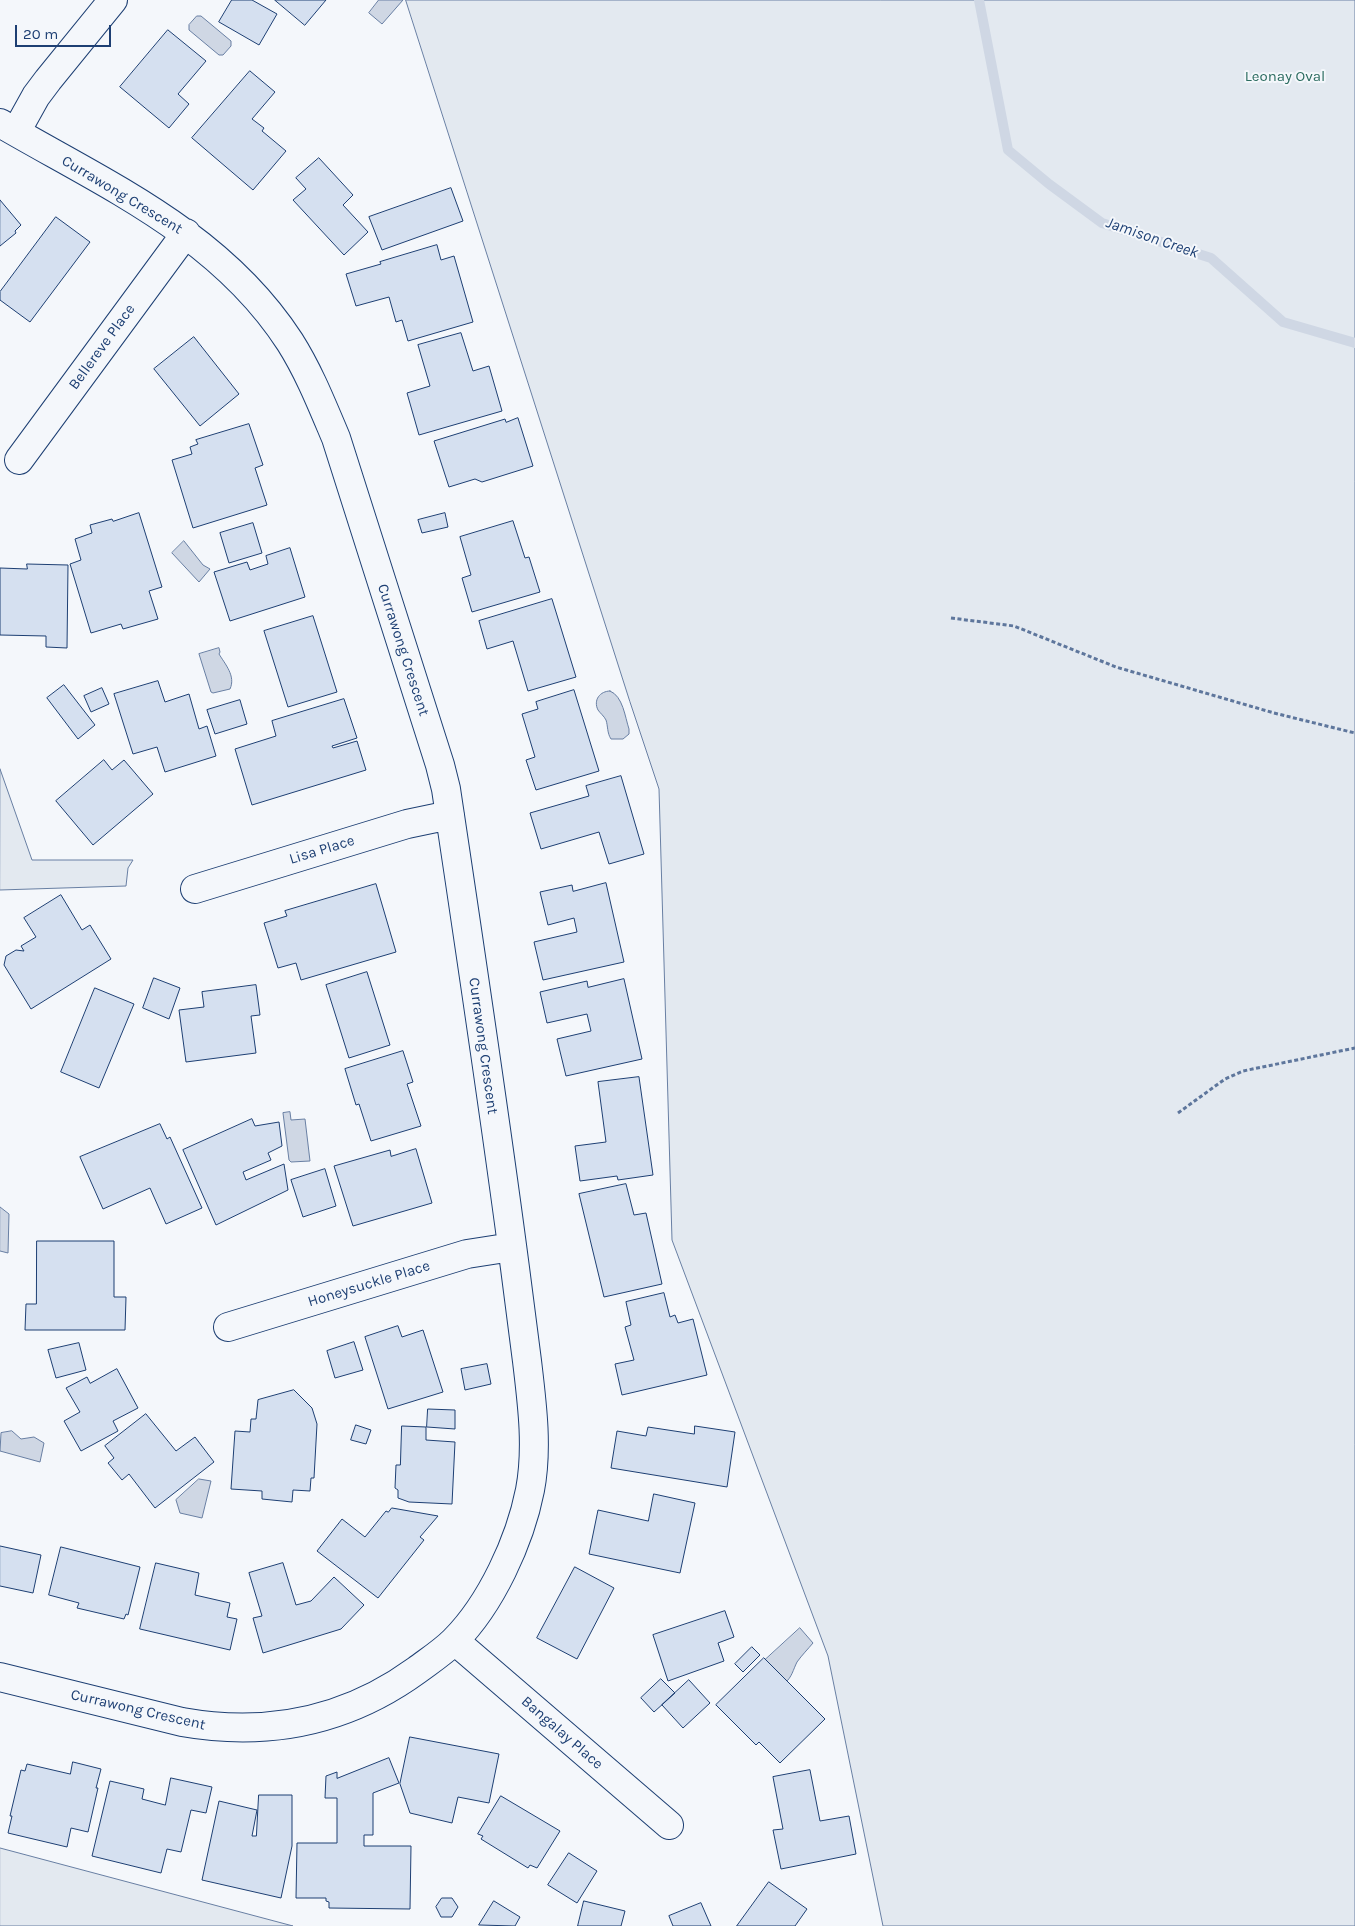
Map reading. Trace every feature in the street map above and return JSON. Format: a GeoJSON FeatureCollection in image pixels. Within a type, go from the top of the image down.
{"type":"FeatureCollection","features":[{"type":"Feature","properties":{"kind":"street"},"geometry":{"type":"LineString","coordinates":[[8,127],[36,96],[113,0]]}},
{"type":"Feature","properties":{"kind":"street","name":"Currawong Crescent"},"geometry":{"type":"LineString","coordinates":[[0,1677],[182,1722],[235,1729],[260,1728],[308,1721],[375,1698],[412,1674],[454,1641],[478,1610],[506,1563],[524,1512],[533,1467],[533,1417],[512,1247],[450,816],[440,765],[336,438],[317,393],[290,342],[269,314],[217,258],[186,233],[138,201],[8,127]]}},
{"type":"Feature","properties":{"kind":"street","name":"Bellereve Place"},"geometry":{"type":"LineString","coordinates":[[19,460],[186,233]]}},
{"type":"Feature","properties":{"kind":"street","name":"Lisa Place"},"geometry":{"type":"LineString","coordinates":[[194,888],[407,824],[450,816]]}},
{"type":"Feature","properties":{"kind":"street","name":"Honeysuckle Place"},"geometry":{"type":"LineString","coordinates":[[228,1327],[468,1254],[512,1247]]}},
{"type":"Feature","properties":{"kind":"street","name":"Bangalay Place"},"geometry":{"type":"LineString","coordinates":[[454,1641],[669,1825]]}},
{"type":"Feature","properties":{"kind":"path"},"geometry":{"type":"LineString","coordinates":[[951,618],[1014,626],[1116,667],[1274,713],[1355,733]]}},
{"type":"Feature","properties":{"kind":"path"},"geometry":{"type":"LineString","coordinates":[[1178,1113],[1225,1079],[1243,1071],[1355,1048]]}},
{"type":"Feature","properties":{"kind":"green space","name":"Leonay Oval"},"geometry":{"type":"Polygon","coordinates":[[[406,0],[1355,0],[1355,1926],[883,1926],[828,1656],[672,1240],[659,789],[406,0]]]}},
{"type":"Feature","properties":{"kind":"green space"},"geometry":{"type":"Polygon","coordinates":[[[0,769],[32,860],[133,860],[128,868],[126,886],[0,890],[0,769]]]}},
{"type":"Feature","properties":{"kind":"green space"},"geometry":{"type":"Polygon","coordinates":[[[0,1848],[293,1926],[0,1926],[0,1848]]]}},
{"type":"Feature","properties":{"kind":"shaded area"},"geometry":{"type":"Polygon","coordinates":[[[379,0],[403,0],[382,24],[369,13],[379,0]]]}},
{"type":"Feature","properties":{"kind":"shaded area"},"geometry":{"type":"Polygon","coordinates":[[[197,16],[201,16],[231,41],[231,46],[223,55],[219,55],[189,30],[189,25],[197,16]]]}},
{"type":"Feature","properties":{"kind":"shaded area"},"geometry":{"type":"Polygon","coordinates":[[[184,541],[203,565],[210,569],[199,582],[172,553],[184,541]]]}},
{"type":"Feature","properties":{"kind":"shaded area"},"geometry":{"type":"Polygon","coordinates":[[[219,648],[219,654],[227,666],[232,679],[230,689],[213,693],[211,692],[199,654],[219,648]]]}},
{"type":"Feature","properties":{"kind":"shaded area"},"geometry":{"type":"Polygon","coordinates":[[[610,691],[618,697],[625,713],[629,734],[623,739],[611,739],[606,720],[598,710],[596,703],[600,694],[610,691]]]}},
{"type":"Feature","properties":{"kind":"shaded area"},"geometry":{"type":"Polygon","coordinates":[[[290,1112],[291,1120],[305,1119],[310,1161],[291,1162],[289,1160],[283,1113],[290,1112]]]}},
{"type":"Feature","properties":{"kind":"shaded area"},"geometry":{"type":"Polygon","coordinates":[[[0,1207],[9,1214],[8,1253],[0,1251],[0,1207]]]}},
{"type":"Feature","properties":{"kind":"shaded area"},"geometry":{"type":"Polygon","coordinates":[[[12,1431],[21,1439],[34,1437],[44,1443],[40,1462],[0,1451],[1,1433],[12,1431]]]}},
{"type":"Feature","properties":{"kind":"shaded area"},"geometry":{"type":"Polygon","coordinates":[[[199,1479],[211,1481],[202,1518],[180,1513],[176,1500],[199,1479]]]}},
{"type":"Feature","properties":{"kind":"shaded area"},"geometry":{"type":"Polygon","coordinates":[[[800,1628],[813,1643],[797,1662],[791,1676],[785,1683],[764,1661],[800,1628]]]}},
{"type":"Feature","properties":{"kind":"building"},"geometry":{"type":"Polygon","coordinates":[[[232,0],[252,0],[277,14],[259,45],[219,22],[232,0]]]}},
{"type":"Feature","properties":{"kind":"building"},"geometry":{"type":"Polygon","coordinates":[[[275,0],[326,0],[305,25],[275,0]]]}},
{"type":"Feature","properties":{"kind":"building"},"geometry":{"type":"Polygon","coordinates":[[[168,30],[206,61],[178,94],[189,104],[169,128],[120,87],[168,30]]]}},
{"type":"Feature","properties":{"kind":"building"},"geometry":{"type":"Polygon","coordinates":[[[250,71],[275,92],[252,119],[264,128],[262,131],[286,151],[253,190],[192,138],[250,71]]]}},
{"type":"Feature","properties":{"kind":"building"},"geometry":{"type":"Polygon","coordinates":[[[319,158],[353,195],[343,205],[368,232],[344,255],[293,200],[306,189],[296,178],[319,158]]]}},
{"type":"Feature","properties":{"kind":"building"},"geometry":{"type":"Polygon","coordinates":[[[451,188],[463,221],[382,250],[369,217],[451,188]]]}},
{"type":"Feature","properties":{"kind":"building"},"geometry":{"type":"Polygon","coordinates":[[[0,200],[21,225],[15,231],[16,233],[0,246],[0,200]]]}},
{"type":"Feature","properties":{"kind":"building"},"geometry":{"type":"Polygon","coordinates":[[[56,217],[90,242],[30,322],[0,300],[0,292],[56,217]]]}},
{"type":"Feature","properties":{"kind":"building"},"geometry":{"type":"Polygon","coordinates":[[[437,245],[441,260],[454,256],[473,322],[408,341],[402,320],[396,322],[389,297],[356,306],[346,274],[437,245]]]}},
{"type":"Feature","properties":{"kind":"building"},"geometry":{"type":"Polygon","coordinates":[[[461,333],[473,371],[489,366],[502,411],[419,435],[407,393],[430,386],[418,345],[461,333]]]}},
{"type":"Feature","properties":{"kind":"building"},"geometry":{"type":"Polygon","coordinates":[[[194,337],[239,394],[200,426],[154,369],[194,337]]]}},
{"type":"Feature","properties":{"kind":"building"},"geometry":{"type":"Polygon","coordinates":[[[518,418],[533,466],[482,482],[475,479],[449,487],[434,441],[505,419],[506,422],[518,418]]]}},
{"type":"Feature","properties":{"kind":"building"},"geometry":{"type":"Polygon","coordinates":[[[249,424],[263,465],[255,468],[267,505],[193,528],[172,460],[192,454],[190,447],[198,444],[196,440],[249,424]]]}},
{"type":"Feature","properties":{"kind":"building"},"geometry":{"type":"Polygon","coordinates":[[[139,513],[162,587],[149,591],[158,619],[123,629],[121,624],[91,633],[70,564],[81,560],[75,539],[92,533],[90,525],[112,519],[113,521],[139,513]]]}},
{"type":"Feature","properties":{"kind":"building"},"geometry":{"type":"Polygon","coordinates":[[[445,513],[448,527],[422,533],[418,520],[445,513]]]}},
{"type":"Feature","properties":{"kind":"building"},"geometry":{"type":"Polygon","coordinates":[[[513,521],[525,558],[529,557],[540,592],[472,612],[462,578],[471,575],[460,537],[513,521]]]}},
{"type":"Feature","properties":{"kind":"building"},"geometry":{"type":"Polygon","coordinates":[[[253,523],[262,553],[229,563],[220,533],[253,523]]]}},
{"type":"Feature","properties":{"kind":"building"},"geometry":{"type":"Polygon","coordinates":[[[290,548],[305,597],[230,621],[214,572],[247,562],[250,570],[268,564],[266,556],[290,548]]]}},
{"type":"Feature","properties":{"kind":"building"},"geometry":{"type":"Polygon","coordinates":[[[27,564],[68,565],[67,648],[46,647],[46,636],[0,635],[0,568],[27,569],[27,564]]]}},
{"type":"Feature","properties":{"kind":"building"},"geometry":{"type":"Polygon","coordinates":[[[552,599],[576,677],[528,691],[513,641],[487,649],[479,621],[552,599]]]}},
{"type":"Feature","properties":{"kind":"building"},"geometry":{"type":"Polygon","coordinates":[[[313,616],[337,692],[288,707],[264,631],[313,616]]]}},
{"type":"Feature","properties":{"kind":"building"},"geometry":{"type":"Polygon","coordinates":[[[158,681],[165,702],[189,694],[199,729],[207,726],[216,756],[165,772],[157,747],[133,754],[114,694],[158,681]]]}},
{"type":"Feature","properties":{"kind":"building"},"geometry":{"type":"Polygon","coordinates":[[[64,685],[95,725],[78,739],[47,698],[64,685]]]}},
{"type":"Feature","properties":{"kind":"building"},"geometry":{"type":"Polygon","coordinates":[[[102,688],[109,704],[91,712],[84,696],[102,688]]]}},
{"type":"Feature","properties":{"kind":"building"},"geometry":{"type":"Polygon","coordinates":[[[574,690],[599,771],[536,790],[526,760],[535,757],[522,714],[538,709],[536,702],[574,690]]]}},
{"type":"Feature","properties":{"kind":"building"},"geometry":{"type":"Polygon","coordinates":[[[344,699],[357,738],[332,746],[333,748],[357,741],[366,770],[252,805],[235,749],[276,736],[272,721],[344,699]]]}},
{"type":"Feature","properties":{"kind":"building"},"geometry":{"type":"Polygon","coordinates":[[[240,700],[247,724],[215,734],[207,710],[240,700]]]}},
{"type":"Feature","properties":{"kind":"building"},"geometry":{"type":"Polygon","coordinates":[[[104,760],[112,770],[124,760],[153,794],[93,845],[56,801],[104,760]]]}},
{"type":"Feature","properties":{"kind":"building"},"geometry":{"type":"Polygon","coordinates":[[[621,776],[644,854],[609,864],[599,832],[541,849],[530,813],[589,796],[586,786],[621,776]]]}},
{"type":"Feature","properties":{"kind":"building"},"geometry":{"type":"Polygon","coordinates":[[[606,883],[624,962],[543,980],[534,942],[577,932],[574,918],[548,925],[540,892],[572,885],[573,891],[606,883]]]}},
{"type":"Feature","properties":{"kind":"building"},"geometry":{"type":"Polygon","coordinates":[[[376,884],[396,952],[301,980],[296,963],[278,968],[264,923],[287,916],[285,911],[376,884]]]}},
{"type":"Feature","properties":{"kind":"building"},"geometry":{"type":"Polygon","coordinates":[[[61,895],[82,930],[90,925],[111,959],[31,1009],[4,965],[6,956],[16,950],[24,951],[21,946],[36,937],[24,918],[61,895]]]}},
{"type":"Feature","properties":{"kind":"building"},"geometry":{"type":"Polygon","coordinates":[[[367,972],[390,1045],[349,1058],[326,985],[367,972]]]}},
{"type":"Feature","properties":{"kind":"building"},"geometry":{"type":"Polygon","coordinates":[[[154,978],[180,988],[169,1019],[143,1008],[154,978]]]}},
{"type":"Feature","properties":{"kind":"building"},"geometry":{"type":"Polygon","coordinates":[[[624,979],[642,1059],[566,1076],[557,1039],[591,1031],[587,1014],[547,1023],[540,992],[587,981],[588,987],[624,979]]]}},
{"type":"Feature","properties":{"kind":"building"},"geometry":{"type":"Polygon","coordinates":[[[256,985],[260,1015],[251,1016],[256,1053],[186,1062],[179,1010],[204,1007],[202,992],[256,985]]]}},
{"type":"Feature","properties":{"kind":"building"},"geometry":{"type":"Polygon","coordinates":[[[95,988],[134,1004],[99,1088],[61,1072],[95,988]]]}},
{"type":"Feature","properties":{"kind":"building"},"geometry":{"type":"Polygon","coordinates":[[[403,1051],[413,1082],[407,1084],[421,1126],[371,1141],[359,1104],[356,1105],[345,1069],[403,1051]]]}},
{"type":"Feature","properties":{"kind":"building"},"geometry":{"type":"Polygon","coordinates":[[[639,1077],[653,1175],[618,1180],[617,1176],[580,1181],[575,1146],[606,1142],[598,1082],[639,1077]]]}},
{"type":"Feature","properties":{"kind":"building"},"geometry":{"type":"Polygon","coordinates":[[[252,1119],[255,1126],[279,1122],[282,1146],[268,1153],[271,1160],[243,1172],[246,1180],[284,1164],[288,1190],[216,1225],[183,1150],[252,1119]]]}},
{"type":"Feature","properties":{"kind":"building"},"geometry":{"type":"Polygon","coordinates":[[[160,1124],[167,1139],[170,1137],[202,1208],[166,1224],[150,1188],[103,1209],[80,1157],[160,1124]]]}},
{"type":"Feature","properties":{"kind":"building"},"geometry":{"type":"Polygon","coordinates":[[[416,1149],[432,1203],[353,1226],[334,1166],[390,1150],[391,1156],[416,1149]]]}},
{"type":"Feature","properties":{"kind":"building"},"geometry":{"type":"Polygon","coordinates":[[[325,1169],[336,1206],[303,1217],[291,1180],[325,1169]]]}},
{"type":"Feature","properties":{"kind":"building"},"geometry":{"type":"Polygon","coordinates":[[[626,1184],[634,1215],[646,1213],[662,1284],[604,1297],[579,1194],[626,1184]]]}},
{"type":"Feature","properties":{"kind":"building"},"geometry":{"type":"Polygon","coordinates":[[[37,1241],[114,1241],[114,1297],[126,1297],[125,1330],[25,1330],[26,1304],[36,1304],[37,1241]]]}},
{"type":"Feature","properties":{"kind":"building"},"geometry":{"type":"Polygon","coordinates":[[[664,1293],[670,1317],[675,1315],[678,1323],[693,1319],[707,1375],[622,1395],[615,1364],[634,1360],[625,1327],[631,1325],[626,1302],[664,1293]]]}},
{"type":"Feature","properties":{"kind":"building"},"geometry":{"type":"Polygon","coordinates":[[[398,1326],[402,1337],[423,1330],[443,1392],[388,1409],[365,1337],[398,1326]]]}},
{"type":"Feature","properties":{"kind":"building"},"geometry":{"type":"Polygon","coordinates":[[[354,1342],[363,1370],[335,1378],[327,1351],[354,1342]]]}},
{"type":"Feature","properties":{"kind":"building"},"geometry":{"type":"Polygon","coordinates":[[[79,1343],[86,1370],[56,1378],[48,1350],[79,1343]]]}},
{"type":"Feature","properties":{"kind":"building"},"geometry":{"type":"Polygon","coordinates":[[[487,1364],[491,1384],[465,1390],[461,1369],[487,1364]]]}},
{"type":"Feature","properties":{"kind":"building"},"geometry":{"type":"Polygon","coordinates":[[[117,1369],[138,1408],[113,1421],[118,1431],[81,1451],[64,1421],[80,1412],[66,1388],[87,1377],[90,1383],[117,1369]]]}},
{"type":"Feature","properties":{"kind":"building"},"geometry":{"type":"Polygon","coordinates":[[[294,1390],[312,1408],[317,1424],[314,1478],[311,1478],[310,1491],[293,1490],[292,1502],[262,1499],[262,1491],[231,1489],[235,1431],[250,1432],[251,1419],[256,1419],[258,1400],[294,1390]]]}},
{"type":"Feature","properties":{"kind":"building"},"geometry":{"type":"Polygon","coordinates":[[[428,1409],[455,1410],[455,1429],[427,1427],[428,1409]]]}},
{"type":"Feature","properties":{"kind":"building"},"geometry":{"type":"Polygon","coordinates":[[[146,1414],[176,1451],[195,1437],[214,1462],[155,1508],[129,1474],[122,1480],[108,1463],[114,1458],[105,1446],[146,1414]]]}},
{"type":"Feature","properties":{"kind":"building"},"geometry":{"type":"Polygon","coordinates":[[[356,1425],[371,1430],[366,1444],[351,1440],[356,1425]]]}},
{"type":"Feature","properties":{"kind":"building"},"geometry":{"type":"Polygon","coordinates":[[[402,1426],[426,1427],[426,1440],[455,1442],[452,1504],[409,1502],[398,1498],[398,1490],[395,1488],[396,1465],[400,1465],[402,1426]]]}},
{"type":"Feature","properties":{"kind":"building"},"geometry":{"type":"Polygon","coordinates":[[[695,1426],[735,1432],[727,1487],[611,1468],[617,1431],[646,1436],[648,1427],[694,1434],[695,1426]]]}},
{"type":"Feature","properties":{"kind":"building"},"geometry":{"type":"Polygon","coordinates":[[[654,1494],[695,1503],[680,1573],[589,1554],[598,1510],[648,1521],[654,1494]]]}},
{"type":"Feature","properties":{"kind":"building"},"geometry":{"type":"Polygon","coordinates":[[[392,1508],[438,1516],[420,1537],[424,1540],[378,1598],[317,1551],[342,1519],[365,1537],[386,1511],[388,1512],[392,1508]]]}},
{"type":"Feature","properties":{"kind":"building"},"geometry":{"type":"Polygon","coordinates":[[[0,1546],[41,1555],[33,1593],[0,1586],[0,1546]]]}},
{"type":"Feature","properties":{"kind":"building"},"geometry":{"type":"Polygon","coordinates":[[[61,1547],[140,1567],[128,1615],[126,1614],[124,1619],[77,1608],[79,1603],[49,1595],[61,1547]]]}},
{"type":"Feature","properties":{"kind":"building"},"geometry":{"type":"Polygon","coordinates":[[[156,1563],[199,1573],[195,1595],[230,1603],[227,1617],[237,1619],[230,1650],[140,1629],[156,1563]]]}},
{"type":"Feature","properties":{"kind":"building"},"geometry":{"type":"Polygon","coordinates":[[[283,1563],[296,1605],[311,1601],[334,1577],[364,1605],[341,1629],[263,1653],[253,1618],[262,1616],[249,1573],[283,1563]]]}},
{"type":"Feature","properties":{"kind":"building"},"geometry":{"type":"Polygon","coordinates":[[[575,1567],[614,1588],[577,1659],[537,1638],[575,1567]]]}},
{"type":"Feature","properties":{"kind":"building"},"geometry":{"type":"Polygon","coordinates":[[[725,1611],[734,1637],[718,1643],[724,1661],[668,1681],[653,1635],[725,1611]]]}},
{"type":"Feature","properties":{"kind":"building"},"geometry":{"type":"Polygon","coordinates":[[[752,1647],[760,1655],[743,1672],[735,1664],[752,1647]]]}},
{"type":"Feature","properties":{"kind":"building"},"geometry":{"type":"Polygon","coordinates":[[[764,1658],[825,1719],[780,1763],[759,1742],[756,1745],[716,1705],[764,1658]]]}},
{"type":"Feature","properties":{"kind":"building"},"geometry":{"type":"Polygon","coordinates":[[[661,1679],[675,1693],[654,1712],[641,1698],[661,1679]]]}},
{"type":"Feature","properties":{"kind":"building"},"geometry":{"type":"Polygon","coordinates":[[[689,1680],[710,1703],[683,1728],[662,1705],[689,1680]]]}},
{"type":"Feature","properties":{"kind":"building"},"geometry":{"type":"Polygon","coordinates":[[[410,1737],[499,1754],[489,1803],[458,1797],[452,1823],[410,1813],[400,1784],[410,1737]]]}},
{"type":"Feature","properties":{"kind":"building"},"geometry":{"type":"Polygon","coordinates":[[[389,1758],[399,1783],[373,1793],[373,1835],[364,1835],[364,1846],[411,1846],[410,1909],[329,1908],[329,1902],[326,1901],[326,1898],[296,1898],[297,1843],[337,1843],[337,1798],[325,1798],[326,1776],[337,1772],[337,1778],[389,1758]]]}},
{"type":"Feature","properties":{"kind":"building"},"geometry":{"type":"Polygon","coordinates":[[[73,1762],[101,1769],[88,1832],[71,1828],[67,1847],[8,1833],[21,1770],[25,1771],[27,1764],[70,1774],[73,1762]]]}},
{"type":"Feature","properties":{"kind":"building"},"geometry":{"type":"Polygon","coordinates":[[[810,1770],[820,1821],[849,1816],[856,1854],[781,1869],[773,1830],[783,1829],[773,1777],[810,1770]]]}},
{"type":"Feature","properties":{"kind":"building"},"geometry":{"type":"Polygon","coordinates":[[[171,1778],[212,1787],[206,1813],[191,1810],[181,1852],[167,1849],[161,1873],[92,1856],[110,1781],[144,1789],[142,1799],[165,1805],[171,1778]]]}},
{"type":"Feature","properties":{"kind":"building"},"geometry":{"type":"Polygon","coordinates":[[[259,1795],[292,1795],[292,1846],[281,1898],[202,1880],[219,1801],[257,1810],[252,1836],[256,1836],[259,1795]]]}},
{"type":"Feature","properties":{"kind":"building"},"geometry":{"type":"Polygon","coordinates":[[[501,1796],[560,1831],[537,1868],[530,1865],[528,1868],[481,1839],[483,1836],[478,1834],[501,1796]]]}},
{"type":"Feature","properties":{"kind":"building"},"geometry":{"type":"Polygon","coordinates":[[[569,1853],[597,1871],[577,1903],[548,1885],[569,1853]]]}},
{"type":"Feature","properties":{"kind":"building"},"geometry":{"type":"Polygon","coordinates":[[[769,1882],[807,1909],[795,1926],[737,1926],[769,1882]]]}},
{"type":"Feature","properties":{"kind":"building"},"geometry":{"type":"Polygon","coordinates":[[[442,1898],[452,1898],[458,1907],[452,1917],[441,1917],[436,1907],[442,1898]]]}},
{"type":"Feature","properties":{"kind":"building"},"geometry":{"type":"Polygon","coordinates":[[[494,1901],[520,1917],[515,1926],[479,1925],[494,1901]]]}},
{"type":"Feature","properties":{"kind":"building"},"geometry":{"type":"Polygon","coordinates":[[[584,1901],[625,1911],[621,1926],[578,1926],[584,1901]]]}},
{"type":"Feature","properties":{"kind":"building"},"geometry":{"type":"Polygon","coordinates":[[[701,1903],[711,1926],[673,1926],[669,1916],[701,1903]]]}},
{"type":"Feature","properties":{"kind":"waterway","name":"Jamison Creek"},"geometry":{"type":"LineString","coordinates":[[979,0],[1008,150],[1049,184],[1102,223],[1211,258],[1283,322],[1355,343]]}}]}
